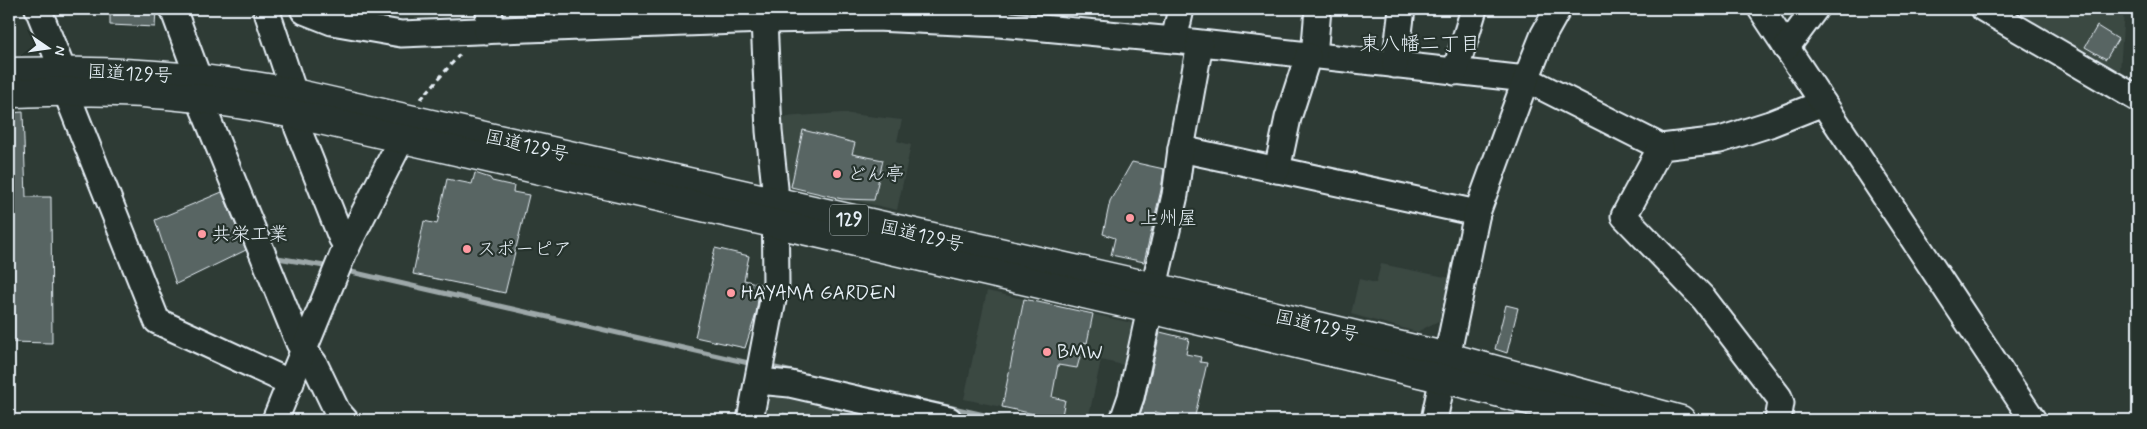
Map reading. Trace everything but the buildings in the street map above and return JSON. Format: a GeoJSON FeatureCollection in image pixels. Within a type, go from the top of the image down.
{"type":"FeatureCollection","features":[{"type":"Feature","properties":{"kind":"highway","name":"国道129号"},"geometry":{"type":"LineString","coordinates":[[9,93],[112,71],[294,103],[1152,298],[1446,368],[1681,420]]}},
{"type":"Feature","properties":{"kind":"highway","name":"国道129号"},"geometry":{"type":"LineString","coordinates":[[9,72],[64,81]]}},
{"type":"Feature","properties":{"kind":"highway","name":"国道129号"},"geometry":{"type":"LineString","coordinates":[[294,103],[401,140],[776,213]]}},
{"type":"Feature","properties":{"kind":"highway","name":"国道129号"},"geometry":{"type":"LineString","coordinates":[[1446,368],[1605,420]]}},
{"type":"Feature","properties":{"kind":"street"},"geometry":{"type":"LineString","coordinates":[[38,9],[157,321],[291,383]]}},
{"type":"Feature","properties":{"kind":"street"},"geometry":{"type":"LineString","coordinates":[[172,9],[199,87],[304,352],[314,363],[337,411],[345,420]]}},
{"type":"Feature","properties":{"kind":"street"},"geometry":{"type":"LineString","coordinates":[[266,9],[309,156],[341,237],[347,247]]}},
{"type":"Feature","properties":{"kind":"street"},"geometry":{"type":"LineString","coordinates":[[1174,40],[1181,9]]}},
{"type":"Feature","properties":{"kind":"street"},"geometry":{"type":"LineString","coordinates":[[1277,170],[1288,118],[1311,56],[1318,9]]}},
{"type":"Feature","properties":{"kind":"street"},"geometry":{"type":"LineString","coordinates":[[1395,65],[1402,9]]}},
{"type":"Feature","properties":{"kind":"street"},"geometry":{"type":"LineString","coordinates":[[1455,72],[1474,9]]}},
{"type":"Feature","properties":{"kind":"street"},"geometry":{"type":"LineString","coordinates":[[1434,420],[1477,213],[1526,79],[1544,34],[1558,9]]}},
{"type":"Feature","properties":{"kind":"street"},"geometry":{"type":"LineString","coordinates":[[1760,9],[2032,420]]}},
{"type":"Feature","properties":{"kind":"street"},"geometry":{"type":"LineString","coordinates":[[1786,48],[1815,9]]}},
{"type":"Feature","properties":{"kind":"street"},"geometry":{"type":"LineString","coordinates":[[311,11],[332,22],[401,34],[486,24],[798,14],[1000,16],[1200,44],[1526,79],[1661,147],[1720,140],[1770,124],[1823,103]]}},
{"type":"Feature","properties":{"kind":"street"},"geometry":{"type":"LineString","coordinates":[[1995,12],[2138,99]]}},
{"type":"Feature","properties":{"kind":"street"},"geometry":{"type":"LineString","coordinates":[[750,420],[776,284],[776,213],[769,131],[751,17]]}},
{"type":"Feature","properties":{"kind":"street"},"geometry":{"type":"LineString","coordinates":[[1123,420],[1131,397],[1175,195],[1181,149],[1200,44]]}},
{"type":"Feature","properties":{"kind":"street"},"geometry":{"type":"LineString","coordinates":[[275,420],[347,247],[401,140]]}},
{"type":"Feature","properties":{"kind":"street"},"geometry":{"type":"LineString","coordinates":[[1661,147],[1624,216],[1704,299],[1779,397],[1781,403],[1778,420]]}},
{"type":"Feature","properties":{"kind":"street"},"geometry":{"type":"LineString","coordinates":[[1181,149],[1477,213]]}},
{"type":"Feature","properties":{"kind":"street"},"geometry":{"type":"LineString","coordinates":[[758,381],[790,384],[949,420]]}},
{"type":"Feature","properties":{"kind":"path"},"geometry":{"type":"LineString","coordinates":[[415,106],[486,24]]}},
{"type":"Feature","properties":{"kind":"shaded area"},"geometry":{"type":"Polygon","coordinates":[[[2017,9],[2124,9],[2120,71],[2022,15],[2017,9]]]}},
{"type":"Feature","properties":{"kind":"shaded area"},"geometry":{"type":"Polygon","coordinates":[[[842,113],[902,120],[897,141],[911,145],[897,210],[786,185],[782,117],[842,113]]]}},
{"type":"Feature","properties":{"kind":"shaded area"},"geometry":{"type":"Polygon","coordinates":[[[1381,264],[1450,278],[1444,318],[1417,332],[1351,314],[1359,279],[1376,283],[1381,264]]]}},
{"type":"Feature","properties":{"kind":"shaded area","name":"BMW"},"geometry":{"type":"Polygon","coordinates":[[[987,291],[1132,323],[1123,365],[1101,360],[1088,420],[1063,420],[964,399],[987,291]]]}},
{"type":"Feature","properties":{"kind":"shaded area"},"geometry":{"type":"Polygon","coordinates":[[[771,390],[909,420],[764,420],[771,390]]]}},
{"type":"Feature","properties":{"kind":"shaded area"},"geometry":{"type":"Polygon","coordinates":[[[783,413],[813,420],[782,420],[783,413]]]}},
{"type":"Feature","properties":{"kind":"waterway"},"geometry":{"type":"LineString","coordinates":[[272,257],[330,267]]}},
{"type":"Feature","properties":{"kind":"waterway"},"geometry":{"type":"LineString","coordinates":[[347,271],[753,364]]}},
{"type":"Feature","properties":{"kind":"waterway"},"geometry":{"type":"LineString","coordinates":[[771,367],[797,373]]}},
{"type":"Feature","properties":{"kind":"waterway"},"geometry":{"type":"LineString","coordinates":[[912,399],[1007,420]]}},
{"type":"Feature","properties":{"kind":"place","name":"どん亭"},"geometry":{"type":"Point","coordinates":[837,174]}},
{"type":"Feature","properties":{"kind":"place","name":"上州屋"},"geometry":{"type":"Point","coordinates":[1130,218]}},
{"type":"Feature","properties":{"kind":"place","name":"共栄工業"},"geometry":{"type":"Point","coordinates":[202,234]}},
{"type":"Feature","properties":{"kind":"place","name":"スポーピア"},"geometry":{"type":"Point","coordinates":[467,249]}},
{"type":"Feature","properties":{"kind":"place","name":"HAYAMA GARDEN"},"geometry":{"type":"Point","coordinates":[731,293]}},
{"type":"Feature","properties":{"kind":"place","name":"BMW"},"geometry":{"type":"Point","coordinates":[1047,352]}},
{"type":"Feature","properties":{"kind":"district","name":"東八幡二丁目"},"geometry":{"type":"Point","coordinates":[1420,44]}}]}
